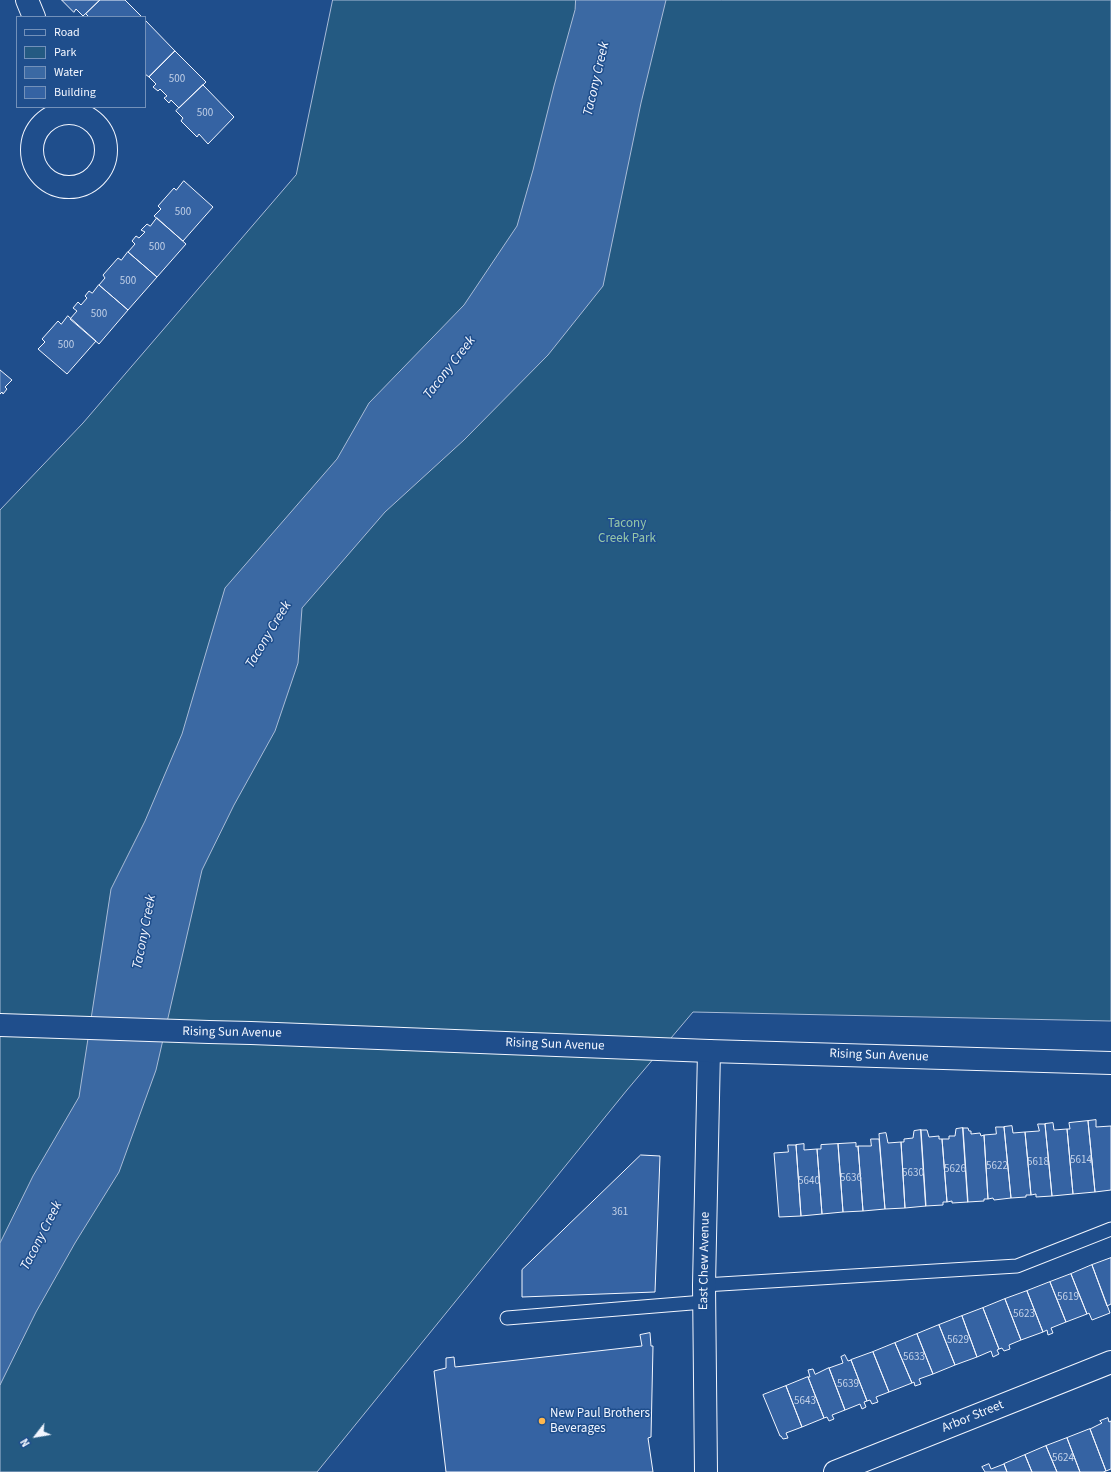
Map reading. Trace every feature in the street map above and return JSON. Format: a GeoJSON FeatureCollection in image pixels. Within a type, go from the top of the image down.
{"type":"FeatureCollection","features":[{"type":"Feature","properties":{"kind":"main road"},"geometry":{"type":"LineString","coordinates":[[28,0],[34,16]]}},
{"type":"Feature","properties":{"kind":"main road","name":"Rising Sun Avenue"},"geometry":{"type":"LineString","coordinates":[[0,1025],[251,1032],[709,1051],[1111,1063]]}},
{"type":"Feature","properties":{"kind":"main road","name":"East Chew Avenue"},"geometry":{"type":"LineString","coordinates":[[706,1472],[704,1293],[709,1051]]}},
{"type":"Feature","properties":{"kind":"main road","name":"Arbor Street"},"geometry":{"type":"LineString","coordinates":[[834,1472],[1111,1362]]}},
{"type":"Feature","properties":{"kind":"lane"},"geometry":{"type":"LineString","coordinates":[[507,1318],[704,1293],[1017,1266],[1111,1229]]}},
{"type":"Feature","properties":{"kind":"green space","name":"Tacony Creek Park"},"geometry":{"type":"Polygon","coordinates":[[[333,0],[1111,0],[1111,1021],[693,1012],[627,1090],[317,1472],[0,1472],[0,510],[83,423],[296,175],[333,0]]]}},
{"type":"Feature","properties":{"kind":"water","name":"Tacony Creek"},"geometry":{"type":"Polygon","coordinates":[[[576,0],[666,0],[641,103],[603,286],[548,355],[464,440],[385,512],[302,608],[298,663],[275,731],[234,805],[202,870],[156,1070],[119,1172],[75,1243],[36,1312],[0,1385],[0,1243],[33,1176],[79,1097],[111,889],[145,821],[182,734],[225,588],[337,459],[369,403],[464,305],[517,226],[575,10],[576,0]]]}},
{"type":"Feature","properties":{"kind":"building"},"geometry":{"type":"Polygon","coordinates":[[[62,0],[100,0],[83,16],[76,9],[74,12],[62,0]]]}},
{"type":"Feature","properties":{"kind":"building"},"geometry":{"type":"Polygon","coordinates":[[[100,0],[125,0],[141,16],[88,16],[86,14],[100,0]]]}},
{"type":"Feature","properties":{"kind":"building"},"geometry":{"type":"Polygon","coordinates":[[[146,21],[175,51],[149,77],[146,75],[146,21]]]}},
{"type":"Feature","properties":{"kind":"building"},"geometry":{"type":"Polygon","coordinates":[[[175,51],[206,82],[179,108],[171,100],[169,103],[164,98],[167,96],[160,89],[158,91],[153,87],[156,84],[149,77],[175,51]]]}},
{"type":"Feature","properties":{"kind":"building"},"geometry":{"type":"Polygon","coordinates":[[[203,85],[234,117],[208,144],[199,134],[197,137],[181,121],[183,118],[176,111],[203,85]]]}},
{"type":"Feature","properties":{"kind":"building"},"geometry":{"type":"Polygon","coordinates":[[[184,181],[213,207],[183,241],[154,216],[161,209],[158,206],[174,188],[176,190],[184,181]]]}},
{"type":"Feature","properties":{"kind":"building"},"geometry":{"type":"Polygon","coordinates":[[[157,218],[186,244],[157,277],[128,252],[135,244],[132,241],[136,236],[139,238],[145,232],[141,230],[147,224],[150,226],[157,218]]]}},
{"type":"Feature","properties":{"kind":"building"},"geometry":{"type":"Polygon","coordinates":[[[128,252],[157,277],[128,310],[99,285],[105,278],[103,275],[118,258],[121,260],[128,252]]]}},
{"type":"Feature","properties":{"kind":"building"},"geometry":{"type":"Polygon","coordinates":[[[99,285],[128,310],[99,344],[70,319],[77,311],[73,308],[78,302],[81,305],[87,298],[85,296],[89,291],[92,293],[99,285]]]}},
{"type":"Feature","properties":{"kind":"building"},"geometry":{"type":"Polygon","coordinates":[[[68,316],[96,341],[67,374],[38,349],[45,342],[42,339],[58,321],[61,324],[68,316]]]}},
{"type":"Feature","properties":{"kind":"building"},"geometry":{"type":"Polygon","coordinates":[[[0,370],[12,380],[5,387],[7,389],[3,394],[2,392],[0,394],[0,370]]]}},
{"type":"Feature","properties":{"kind":"building"},"geometry":{"type":"Polygon","coordinates":[[[1096,1120],[1096,1127],[1111,1126],[1111,1190],[1095,1192],[1088,1121],[1096,1120]]]}},
{"type":"Feature","properties":{"kind":"building"},"geometry":{"type":"Polygon","coordinates":[[[1088,1121],[1095,1192],[1073,1194],[1067,1129],[1070,1129],[1069,1123],[1088,1121]]]}},
{"type":"Feature","properties":{"kind":"building"},"geometry":{"type":"Polygon","coordinates":[[[1053,1123],[1054,1130],[1067,1129],[1073,1194],[1052,1196],[1045,1124],[1053,1123]]]}},
{"type":"Feature","properties":{"kind":"building"},"geometry":{"type":"Polygon","coordinates":[[[1038,1124],[1045,1124],[1052,1196],[1036,1197],[1036,1194],[1031,1195],[1025,1132],[1039,1131],[1038,1124]]]}},
{"type":"Feature","properties":{"kind":"building"},"geometry":{"type":"Polygon","coordinates":[[[1012,1126],[1013,1133],[1025,1132],[1031,1195],[1026,1195],[1026,1197],[1011,1198],[1004,1127],[1012,1126]]]}},
{"type":"Feature","properties":{"kind":"building"},"geometry":{"type":"Polygon","coordinates":[[[996,1127],[1004,1127],[1011,1198],[994,1200],[993,1198],[988,1199],[984,1135],[996,1134],[996,1127]]]}},
{"type":"Feature","properties":{"kind":"building"},"geometry":{"type":"Polygon","coordinates":[[[963,1128],[968,1202],[952,1203],[952,1201],[947,1202],[942,1139],[949,1139],[949,1136],[955,1136],[956,1129],[963,1128]]]}},
{"type":"Feature","properties":{"kind":"building"},"geometry":{"type":"Polygon","coordinates":[[[963,1128],[968,1128],[969,1131],[971,1131],[971,1134],[980,1133],[981,1136],[984,1135],[988,1199],[984,1199],[984,1201],[968,1202],[963,1128]]]}},
{"type":"Feature","properties":{"kind":"building"},"geometry":{"type":"Polygon","coordinates":[[[921,1130],[926,1206],[905,1208],[901,1142],[904,1142],[904,1139],[913,1138],[914,1131],[921,1130]]]}},
{"type":"Feature","properties":{"kind":"building"},"geometry":{"type":"Polygon","coordinates":[[[921,1130],[927,1130],[929,1137],[939,1136],[939,1139],[942,1139],[947,1202],[943,1202],[943,1205],[926,1206],[921,1130]]]}},
{"type":"Feature","properties":{"kind":"building"},"geometry":{"type":"Polygon","coordinates":[[[886,1133],[888,1143],[901,1142],[905,1208],[885,1209],[879,1134],[886,1133]]]}},
{"type":"Feature","properties":{"kind":"building"},"geometry":{"type":"Polygon","coordinates":[[[871,1139],[879,1139],[885,1209],[863,1211],[858,1146],[871,1146],[871,1139]]]}},
{"type":"Feature","properties":{"kind":"building"},"geometry":{"type":"Polygon","coordinates":[[[856,1143],[856,1147],[858,1146],[863,1211],[843,1212],[838,1144],[856,1143]]]}},
{"type":"Feature","properties":{"kind":"building"},"geometry":{"type":"Polygon","coordinates":[[[804,1144],[804,1150],[817,1149],[822,1214],[801,1216],[796,1145],[804,1144]]]}},
{"type":"Feature","properties":{"kind":"building"},"geometry":{"type":"Polygon","coordinates":[[[838,1144],[843,1212],[822,1214],[817,1149],[821,1149],[821,1145],[838,1144]]]}},
{"type":"Feature","properties":{"kind":"building"},"geometry":{"type":"Polygon","coordinates":[[[788,1145],[796,1145],[801,1216],[779,1217],[774,1153],[788,1152],[788,1145]]]}},
{"type":"Feature","properties":{"kind":"building"},"geometry":{"type":"Polygon","coordinates":[[[641,1155],[660,1156],[655,1292],[522,1297],[522,1270],[641,1155]]]}},
{"type":"Feature","properties":{"kind":"building"},"geometry":{"type":"Polygon","coordinates":[[[1111,1258],[1111,1304],[1107,1306],[1092,1265],[1111,1258]]]}},
{"type":"Feature","properties":{"kind":"building"},"geometry":{"type":"Polygon","coordinates":[[[1092,1265],[1110,1313],[1092,1320],[1089,1313],[1087,1314],[1071,1274],[1092,1265]]]}},
{"type":"Feature","properties":{"kind":"building"},"geometry":{"type":"Polygon","coordinates":[[[1071,1274],[1087,1314],[1066,1322],[1050,1282],[1071,1274]]]}},
{"type":"Feature","properties":{"kind":"building"},"geometry":{"type":"Polygon","coordinates":[[[1050,1282],[1066,1322],[1051,1328],[1053,1333],[1048,1335],[1047,1330],[1043,1332],[1027,1291],[1050,1282]]]}},
{"type":"Feature","properties":{"kind":"building"},"geometry":{"type":"Polygon","coordinates":[[[1027,1291],[1043,1332],[1021,1340],[1005,1299],[1027,1291]]]}},
{"type":"Feature","properties":{"kind":"building"},"geometry":{"type":"Polygon","coordinates":[[[1005,1299],[1021,1340],[1009,1345],[1010,1349],[1004,1351],[1002,1348],[999,1349],[983,1308],[1005,1299]]]}},
{"type":"Feature","properties":{"kind":"building"},"geometry":{"type":"Polygon","coordinates":[[[983,1308],[999,1349],[997,1350],[999,1354],[993,1357],[991,1351],[977,1357],[962,1316],[983,1308]]]}},
{"type":"Feature","properties":{"kind":"building"},"geometry":{"type":"Polygon","coordinates":[[[962,1316],[977,1357],[955,1365],[939,1325],[962,1316]]]}},
{"type":"Feature","properties":{"kind":"building"},"geometry":{"type":"Polygon","coordinates":[[[939,1325],[955,1365],[933,1374],[917,1334],[939,1325]]]}},
{"type":"Feature","properties":{"kind":"building"},"geometry":{"type":"Polygon","coordinates":[[[650,1333],[651,1346],[653,1346],[651,1437],[648,1438],[653,1472],[446,1472],[434,1371],[446,1368],[446,1358],[454,1357],[455,1367],[642,1346],[640,1335],[650,1333]]]}},
{"type":"Feature","properties":{"kind":"building"},"geometry":{"type":"Polygon","coordinates":[[[917,1334],[933,1374],[919,1379],[921,1384],[915,1386],[914,1382],[912,1383],[895,1343],[917,1334]]]}},
{"type":"Feature","properties":{"kind":"building"},"geometry":{"type":"Polygon","coordinates":[[[895,1343],[912,1383],[889,1392],[873,1352],[895,1343]]]}},
{"type":"Feature","properties":{"kind":"building"},"geometry":{"type":"Polygon","coordinates":[[[873,1352],[889,1392],[876,1397],[878,1402],[872,1404],[870,1400],[867,1401],[851,1360],[873,1352]]]}},
{"type":"Feature","properties":{"kind":"building"},"geometry":{"type":"Polygon","coordinates":[[[845,1355],[848,1361],[851,1360],[867,1401],[864,1402],[866,1407],[862,1409],[860,1404],[845,1410],[829,1368],[843,1363],[841,1357],[845,1355]]]}},
{"type":"Feature","properties":{"kind":"building"},"geometry":{"type":"Polygon","coordinates":[[[829,1368],[845,1410],[832,1415],[834,1419],[829,1421],[827,1417],[824,1418],[808,1377],[810,1377],[808,1370],[813,1369],[815,1374],[829,1368]]]}},
{"type":"Feature","properties":{"kind":"building"},"geometry":{"type":"Polygon","coordinates":[[[808,1377],[824,1418],[802,1427],[786,1386],[808,1377]]]}},
{"type":"Feature","properties":{"kind":"building"},"geometry":{"type":"Polygon","coordinates":[[[786,1386],[802,1427],[786,1433],[788,1438],[783,1439],[780,1436],[763,1395],[786,1386]]]}},
{"type":"Feature","properties":{"kind":"building"},"geometry":{"type":"Polygon","coordinates":[[[1108,1418],[1109,1422],[1111,1421],[1111,1469],[1106,1471],[1090,1429],[1102,1423],[1100,1421],[1108,1418]]]}},
{"type":"Feature","properties":{"kind":"building"},"geometry":{"type":"Polygon","coordinates":[[[1090,1429],[1106,1471],[1080,1472],[1067,1438],[1090,1429]]]}},
{"type":"Feature","properties":{"kind":"building"},"geometry":{"type":"Polygon","coordinates":[[[1067,1438],[1080,1472],[1057,1472],[1046,1446],[1067,1438]]]}},
{"type":"Feature","properties":{"kind":"building"},"geometry":{"type":"Polygon","coordinates":[[[1046,1446],[1057,1472],[1032,1472],[1025,1455],[1046,1446]]]}},
{"type":"Feature","properties":{"kind":"building"},"geometry":{"type":"Polygon","coordinates":[[[1025,1455],[1032,1472],[1007,1472],[1004,1464],[1025,1455]]]}},
{"type":"Feature","properties":{"kind":"building"},"geometry":{"type":"Polygon","coordinates":[[[989,1464],[991,1469],[1004,1464],[1007,1472],[985,1472],[982,1467],[989,1464]]]}},
{"type":"Feature","properties":{"kind":"place","name":"New Paul Brothers Beverages"},"geometry":{"type":"Point","coordinates":[542,1421]}}]}
